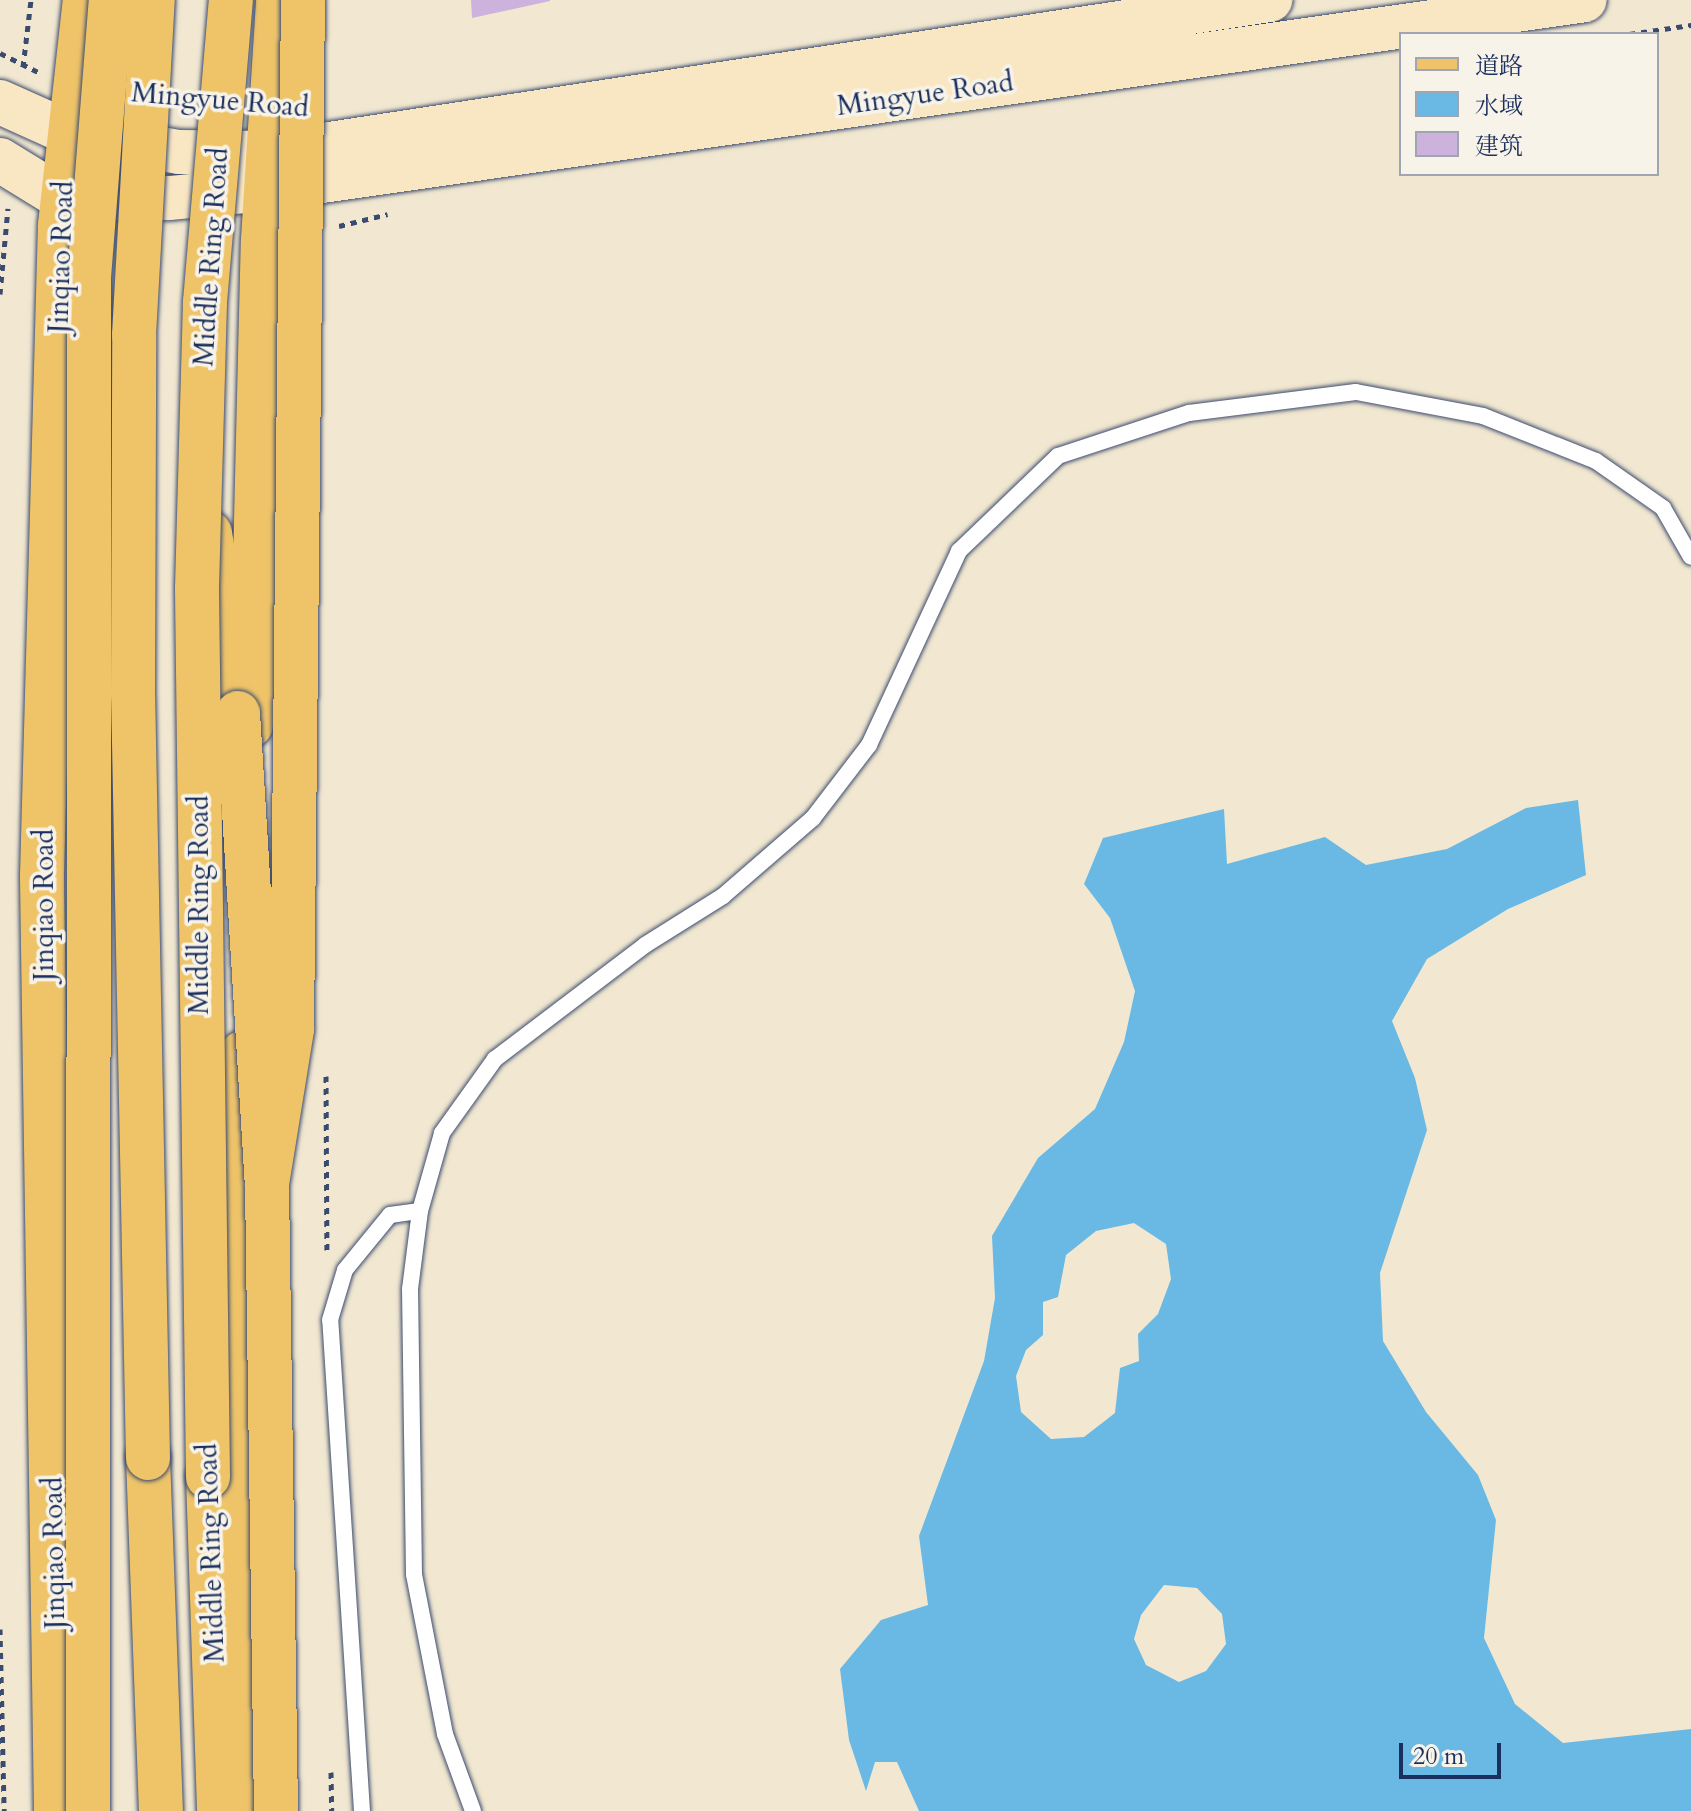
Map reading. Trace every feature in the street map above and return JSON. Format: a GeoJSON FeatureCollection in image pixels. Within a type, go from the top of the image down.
{"type":"FeatureCollection","features":[{"type":"Feature","properties":{"kind":"main road","name":"Jinqiao Road"},"geometry":{"type":"LineString","coordinates":[[56,1811],[42,876],[62,198],[85,0]]}},
{"type":"Feature","properties":{"kind":"main road"},"geometry":{"type":"LineString","coordinates":[[88,1811],[89,277],[111,0]]}},
{"type":"Feature","properties":{"kind":"main road"},"geometry":{"type":"LineString","coordinates":[[153,0],[134,335],[133,694],[161,1811]]}},
{"type":"Feature","properties":{"kind":"main road","name":"Middle Ring Road"},"geometry":{"type":"LineString","coordinates":[[219,1811],[200,1064],[200,470],[205,302],[231,0]]}},
{"type":"Feature","properties":{"kind":"main road"},"geometry":{"type":"LineString","coordinates":[[245,1811],[239,1171],[268,171],[278,0]]}},
{"type":"Feature","properties":{"kind":"main road"},"geometry":{"type":"LineString","coordinates":[[267,1184],[292,1029],[303,0]]}},
{"type":"Feature","properties":{"kind":"main road"},"geometry":{"type":"LineString","coordinates":[[200,470],[238,713],[267,1184],[276,1811]]}},
{"type":"Feature","properties":{"kind":"street","name":"Mingyue Road"},"geometry":{"type":"LineString","coordinates":[[268,171],[1270,0]]}},
{"type":"Feature","properties":{"kind":"street","name":"Mingyue Road"},"geometry":{"type":"LineString","coordinates":[[268,171],[1585,0]]}},
{"type":"Feature","properties":{"kind":"street"},"geometry":{"type":"LineString","coordinates":[[0,102],[69,133],[268,171]]}},
{"type":"Feature","properties":{"kind":"street"},"geometry":{"type":"LineString","coordinates":[[0,160],[62,198],[169,198],[268,171]]}},
{"type":"Feature","properties":{"kind":"lane"},"geometry":{"type":"LineString","coordinates":[[473,1811],[445,1734],[414,1574],[410,1289],[420,1211],[442,1133],[495,1059],[645,945],[723,896],[813,818],[869,745],[959,551],[1058,456],[1189,413],[1356,392],[1483,416],[1596,461],[1663,508],[1691,557]]}},
{"type":"Feature","properties":{"kind":"lane"},"geometry":{"type":"LineString","coordinates":[[362,1811],[330,1320],[345,1270],[390,1215],[420,1211]]}},
{"type":"Feature","properties":{"kind":"path"},"geometry":{"type":"LineString","coordinates":[[1643,32],[1691,25]]}},
{"type":"Feature","properties":{"kind":"path"},"geometry":{"type":"LineString","coordinates":[[0,53],[77,87]]}},
{"type":"Feature","properties":{"kind":"path"},"geometry":{"type":"LineString","coordinates":[[0,1629],[4,1811]]}},
{"type":"Feature","properties":{"kind":"water"},"geometry":{"type":"Polygon","coordinates":[[[1578,800],[1586,875],[1508,909],[1427,959],[1392,1021],[1415,1078],[1427,1130],[1380,1273],[1383,1341],[1426,1412],[1478,1475],[1496,1520],[1484,1638],[1515,1704],[1563,1743],[1691,1729],[1691,1811],[919,1811],[897,1762],[875,1762],[866,1791],[849,1740],[840,1669],[881,1620],[928,1605],[919,1536],[984,1361],[995,1298],[992,1236],[1038,1158],[1095,1109],[1124,1042],[1135,991],[1110,918],[1084,884],[1103,838],[1224,809],[1227,864],[1325,837],[1366,865],[1447,849],[1526,808],[1578,800]],[[1134,1223],[1096,1231],[1066,1255],[1058,1297],[1043,1302],[1043,1335],[1026,1350],[1016,1376],[1021,1412],[1051,1439],[1084,1437],[1115,1413],[1120,1368],[1139,1361],[1138,1334],[1158,1314],[1171,1279],[1166,1244],[1134,1223]],[[1164,1585],[1141,1615],[1134,1639],[1146,1665],[1179,1682],[1206,1671],[1226,1644],[1222,1614],[1197,1588],[1164,1585]]]}},
{"type":"Feature","properties":{"kind":"building"},"geometry":{"type":"Polygon","coordinates":[[[471,0],[550,0],[550,1],[472,18],[471,0]]]}}]}
